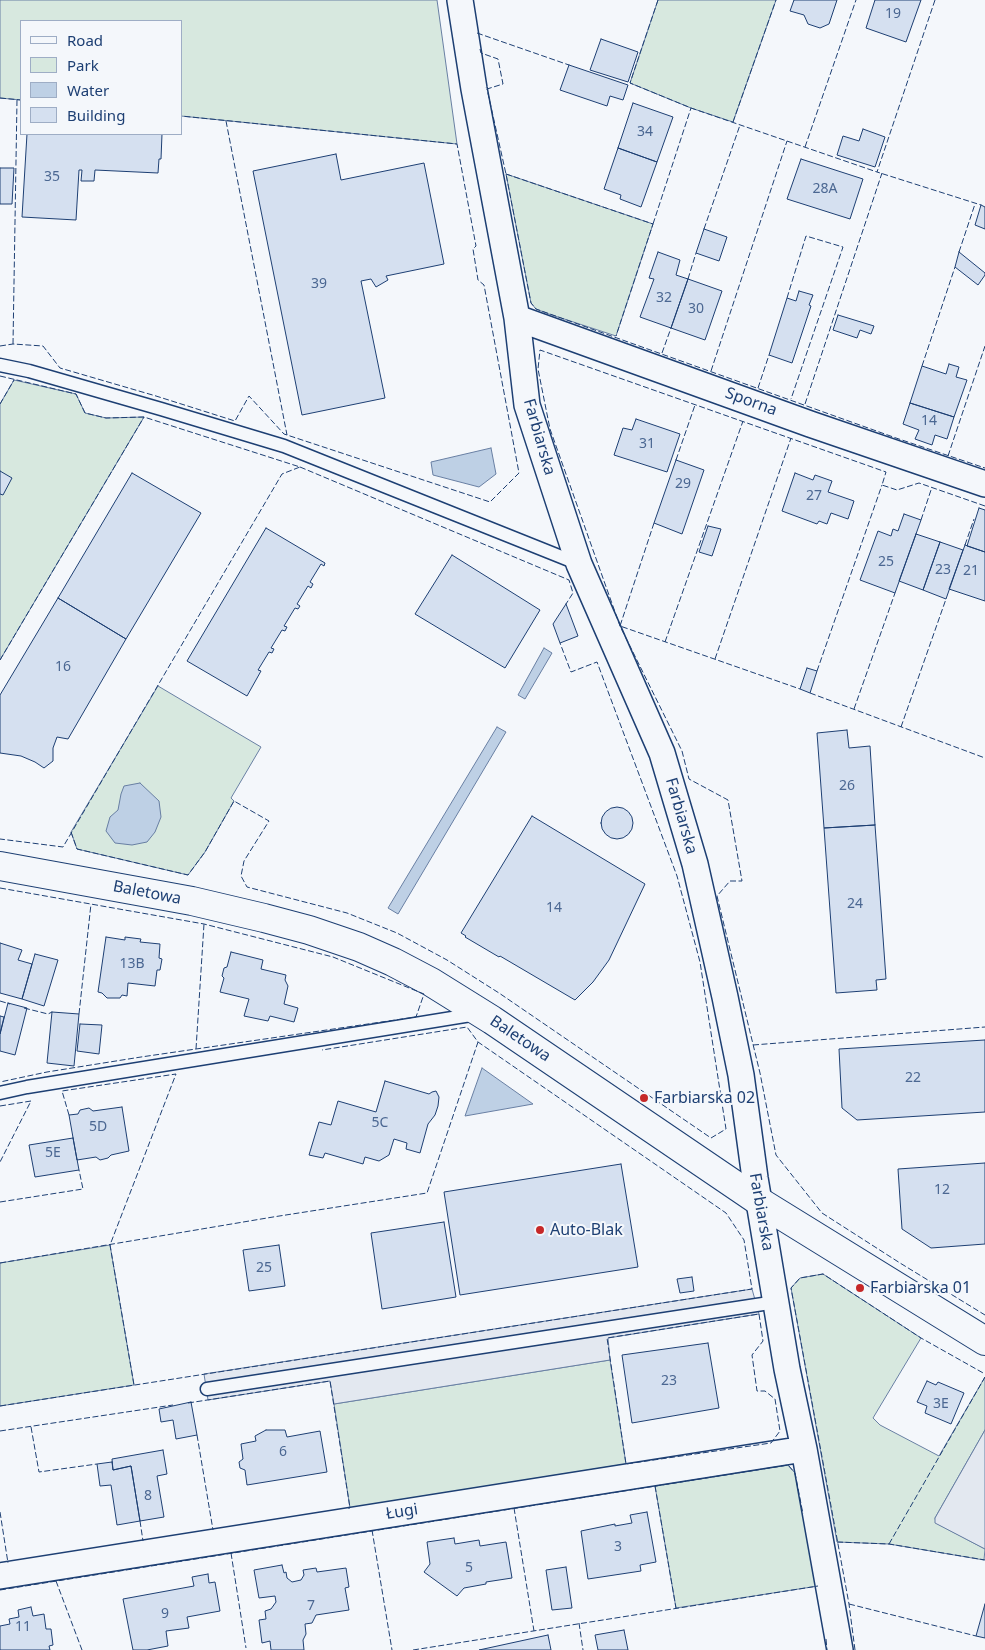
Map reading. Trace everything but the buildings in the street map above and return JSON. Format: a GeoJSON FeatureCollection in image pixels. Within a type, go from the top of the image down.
{"type":"FeatureCollection","features":[{"type":"Feature","properties":{"kind":"street","name":"Farbiarska"},"geometry":{"type":"LineString","coordinates":[[460,0],[474,89],[517,318],[527,405],[579,564],[662,753],[695,864],[739,1066],[787,1369],[804,1448],[840,1650]]}},
{"type":"Feature","properties":{"kind":"street","name":"Sporna"},"geometry":{"type":"LineString","coordinates":[[517,318],[810,424],[985,484]]}},
{"type":"Feature","properties":{"kind":"street","name":"Baletowa"},"geometry":{"type":"LineString","coordinates":[[0,866],[192,901],[309,930],[359,947],[393,962],[431,982],[482,1013],[760,1202],[985,1341]]}},
{"type":"Feature","properties":{"kind":"street","name":"Ługi"},"geometry":{"type":"LineString","coordinates":[[0,1576],[804,1448]]}},
{"type":"Feature","properties":{"kind":"lane"},"geometry":{"type":"LineString","coordinates":[[0,365],[29,371],[142,403],[284,446],[579,564]]}},
{"type":"Feature","properties":{"kind":"lane"},"geometry":{"type":"LineString","coordinates":[[0,1093],[482,1013]]}},
{"type":"Feature","properties":{"kind":"lane"},"geometry":{"type":"LineString","coordinates":[[207,1389],[776,1302]]}},
{"type":"Feature","properties":{"kind":"green space"},"geometry":{"type":"Polygon","coordinates":[[[0,0],[437,0],[457,144],[182,116],[182,20],[20,20],[20,100],[0,98],[0,0]]]}},
{"type":"Feature","properties":{"kind":"green space"},"geometry":{"type":"Polygon","coordinates":[[[658,0],[776,0],[733,122],[691,108],[630,83],[658,0]]]}},
{"type":"Feature","properties":{"kind":"green space"},"geometry":{"type":"Polygon","coordinates":[[[506,174],[653,224],[616,336],[536,309],[531,303],[506,174]]]}},
{"type":"Feature","properties":{"kind":"green space"},"geometry":{"type":"Polygon","coordinates":[[[14,380],[76,394],[85,413],[106,418],[144,417],[0,660],[0,404],[14,380]]]}},
{"type":"Feature","properties":{"kind":"green space"},"geometry":{"type":"Polygon","coordinates":[[[158,686],[261,747],[231,798],[234,801],[205,852],[188,875],[77,849],[71,832],[158,686]]]}},
{"type":"Feature","properties":{"kind":"green space"},"geometry":{"type":"Polygon","coordinates":[[[110,1245],[134,1385],[0,1406],[0,1263],[110,1245]]]}},
{"type":"Feature","properties":{"kind":"green space"},"geometry":{"type":"Polygon","coordinates":[[[823,1274],[921,1338],[873,1418],[880,1425],[939,1456],[985,1377],[985,1430],[935,1518],[936,1523],[985,1549],[984,1560],[889,1544],[837,1542],[791,1288],[800,1278],[823,1274]]]}},
{"type":"Feature","properties":{"kind":"green space"},"geometry":{"type":"Polygon","coordinates":[[[610,1360],[626,1464],[350,1508],[334,1404],[610,1360]]]}},
{"type":"Feature","properties":{"kind":"green space"},"geometry":{"type":"Polygon","coordinates":[[[788,1465],[795,1473],[818,1586],[676,1608],[655,1486],[788,1465]]]}},
{"type":"Feature","properties":{"kind":"shaded area"},"geometry":{"type":"Polygon","coordinates":[[[752,1289],[759,1314],[608,1338],[610,1360],[334,1404],[330,1381],[208,1400],[204,1374],[752,1289]]]}},
{"type":"Feature","properties":{"kind":"shaded area"},"geometry":{"type":"Polygon","coordinates":[[[985,1430],[985,1549],[935,1523],[935,1518],[985,1430]]]}},
{"type":"Feature","properties":{"kind":"water"},"geometry":{"type":"Polygon","coordinates":[[[491,448],[496,474],[479,487],[433,475],[431,462],[491,448]]]}},
{"type":"Feature","properties":{"kind":"water"},"geometry":{"type":"Polygon","coordinates":[[[544,648],[552,653],[525,699],[518,695],[544,648]]]}},
{"type":"Feature","properties":{"kind":"water"},"geometry":{"type":"Polygon","coordinates":[[[497,727],[506,732],[398,914],[388,908],[497,727]]]}},
{"type":"Feature","properties":{"kind":"water"},"geometry":{"type":"Polygon","coordinates":[[[140,783],[159,801],[161,817],[155,832],[147,842],[132,845],[115,843],[106,831],[110,817],[118,810],[124,786],[140,783]]]}},
{"type":"Feature","properties":{"kind":"water"},"geometry":{"type":"Polygon","coordinates":[[[482,1068],[533,1104],[465,1116],[482,1068]]]}},
{"type":"Feature","properties":{"kind":"fence"},"geometry":{"type":"LineString","coordinates":[[658,0],[630,83],[691,108],[877,172]]}},
{"type":"Feature","properties":{"kind":"fence"},"geometry":{"type":"LineString","coordinates":[[733,122],[776,0]]}},
{"type":"Feature","properties":{"kind":"fence"},"geometry":{"type":"LineString","coordinates":[[805,147],[856,0]]}},
{"type":"Feature","properties":{"kind":"fence"},"geometry":{"type":"LineString","coordinates":[[935,0],[877,172],[981,205]]}},
{"type":"Feature","properties":{"kind":"fence"},"geometry":{"type":"LineString","coordinates":[[477,33],[569,65]]}},
{"type":"Feature","properties":{"kind":"fence"},"geometry":{"type":"LineString","coordinates":[[480,49],[481,53],[498,59],[503,84],[487,89],[531,303],[536,309],[985,468]]}},
{"type":"Feature","properties":{"kind":"fence"},"geometry":{"type":"LineString","coordinates":[[0,98],[20,100]]}},
{"type":"Feature","properties":{"kind":"fence"},"geometry":{"type":"LineString","coordinates":[[13,344],[17,100]]}},
{"type":"Feature","properties":{"kind":"fence"},"geometry":{"type":"LineString","coordinates":[[653,224],[691,108]]}},
{"type":"Feature","properties":{"kind":"fence"},"geometry":{"type":"LineString","coordinates":[[0,346],[13,344],[43,346],[60,368],[235,421],[249,396],[284,434],[490,502],[519,473],[484,285],[478,280],[473,249],[476,246],[457,144],[182,116]]}},
{"type":"Feature","properties":{"kind":"fence"},"geometry":{"type":"LineString","coordinates":[[226,121],[287,435]]}},
{"type":"Feature","properties":{"kind":"fence"},"geometry":{"type":"LineString","coordinates":[[704,229],[740,125]]}},
{"type":"Feature","properties":{"kind":"fence"},"geometry":{"type":"LineString","coordinates":[[711,371],[787,141]]}},
{"type":"Feature","properties":{"kind":"fence"},"geometry":{"type":"LineString","coordinates":[[805,404],[882,173]]}},
{"type":"Feature","properties":{"kind":"fence"},"geometry":{"type":"LineString","coordinates":[[506,174],[653,224],[616,336]]}},
{"type":"Feature","properties":{"kind":"fence"},"geometry":{"type":"LineString","coordinates":[[959,252],[975,204]]}},
{"type":"Feature","properties":{"kind":"fence"},"geometry":{"type":"LineString","coordinates":[[787,298],[806,236],[843,247],[791,399]]}},
{"type":"Feature","properties":{"kind":"fence"},"geometry":{"type":"LineString","coordinates":[[688,279],[696,253]]}},
{"type":"Feature","properties":{"kind":"fence"},"geometry":{"type":"LineString","coordinates":[[922,366],[955,267]]}},
{"type":"Feature","properties":{"kind":"fence"},"geometry":{"type":"LineString","coordinates":[[662,353],[671,328]]}},
{"type":"Feature","properties":{"kind":"fence"},"geometry":{"type":"LineString","coordinates":[[948,456],[985,346]]}},
{"type":"Feature","properties":{"kind":"fence"},"geometry":{"type":"LineString","coordinates":[[985,506],[919,483],[897,490],[882,485],[886,472],[540,350],[538,369],[550,429],[620,626],[682,751],[689,779],[728,800],[742,881],[730,881],[717,896],[760,1073],[776,1155],[822,1213],[985,1315]]}},
{"type":"Feature","properties":{"kind":"fence"},"geometry":{"type":"LineString","coordinates":[[758,388],[769,355]]}},
{"type":"Feature","properties":{"kind":"fence"},"geometry":{"type":"LineString","coordinates":[[0,376],[76,394],[85,413],[106,418],[144,417],[300,467],[282,474],[63,847],[0,839]]}},
{"type":"Feature","properties":{"kind":"fence"},"geometry":{"type":"LineString","coordinates":[[0,404],[14,380]]}},
{"type":"Feature","properties":{"kind":"fence"},"geometry":{"type":"LineString","coordinates":[[676,460],[695,405]]}},
{"type":"Feature","properties":{"kind":"fence"},"geometry":{"type":"LineString","coordinates":[[0,660],[144,417]]}},
{"type":"Feature","properties":{"kind":"fence"},"geometry":{"type":"LineString","coordinates":[[665,642],[743,421]]}},
{"type":"Feature","properties":{"kind":"fence"},"geometry":{"type":"LineString","coordinates":[[715,659],[791,438]]}},
{"type":"Feature","properties":{"kind":"fence"},"geometry":{"type":"LineString","coordinates":[[300,467],[569,580],[573,593],[566,604]]}},
{"type":"Feature","properties":{"kind":"fence"},"geometry":{"type":"LineString","coordinates":[[817,671],[882,485]]}},
{"type":"Feature","properties":{"kind":"fence"},"geometry":{"type":"LineString","coordinates":[[921,520],[932,487]]}},
{"type":"Feature","properties":{"kind":"fence"},"geometry":{"type":"LineString","coordinates":[[965,545],[974,519]]}},
{"type":"Feature","properties":{"kind":"fence"},"geometry":{"type":"LineString","coordinates":[[654,523],[620,626],[800,689]]}},
{"type":"Feature","properties":{"kind":"fence"},"geometry":{"type":"LineString","coordinates":[[854,709],[895,593]]}},
{"type":"Feature","properties":{"kind":"fence"},"geometry":{"type":"LineString","coordinates":[[901,727],[946,599]]}},
{"type":"Feature","properties":{"kind":"fence"},"geometry":{"type":"LineString","coordinates":[[71,832],[77,849],[188,875],[205,852],[234,801],[269,821],[244,861],[241,876],[247,887],[347,913],[397,933],[447,960],[499,993],[711,1138],[726,1129],[700,962],[677,876],[597,662],[571,672],[560,643]]}},
{"type":"Feature","properties":{"kind":"fence"},"geometry":{"type":"LineString","coordinates":[[810,693],[985,758]]}},
{"type":"Feature","properties":{"kind":"fence"},"geometry":{"type":"LineString","coordinates":[[0,888],[204,924],[333,957],[424,994],[416,1017],[141,1057],[47,1072],[0,1082]]}},
{"type":"Feature","properties":{"kind":"fence"},"geometry":{"type":"LineString","coordinates":[[79,1014],[91,904]]}},
{"type":"Feature","properties":{"kind":"fence"},"geometry":{"type":"LineString","coordinates":[[196,1049],[204,924]]}},
{"type":"Feature","properties":{"kind":"fence"},"geometry":{"type":"LineString","coordinates":[[0,1001],[10,1004]]}},
{"type":"Feature","properties":{"kind":"fence"},"geometry":{"type":"LineString","coordinates":[[24,1008],[48,1014],[52,1012]]}},
{"type":"Feature","properties":{"kind":"fence"},"geometry":{"type":"LineString","coordinates":[[0,1406],[752,1289],[744,1240],[726,1213],[478,1042],[467,1027],[322,1050]]}},
{"type":"Feature","properties":{"kind":"fence"},"geometry":{"type":"LineString","coordinates":[[753,1045],[985,1027]]}},
{"type":"Feature","properties":{"kind":"fence"},"geometry":{"type":"LineString","coordinates":[[0,1263],[427,1193],[478,1042]]}},
{"type":"Feature","properties":{"kind":"fence"},"geometry":{"type":"LineString","coordinates":[[69,1115],[62,1091],[176,1074],[110,1245],[134,1385]]}},
{"type":"Feature","properties":{"kind":"fence"},"geometry":{"type":"LineString","coordinates":[[0,1106],[31,1101],[0,1162]]}},
{"type":"Feature","properties":{"kind":"fence"},"geometry":{"type":"LineString","coordinates":[[0,1202],[83,1189],[79,1170]]}},
{"type":"Feature","properties":{"kind":"fence"},"geometry":{"type":"LineString","coordinates":[[855,1650],[849,1604],[791,1288],[800,1278],[823,1274],[921,1338],[985,1374]]}},
{"type":"Feature","properties":{"kind":"fence"},"geometry":{"type":"LineString","coordinates":[[759,1314],[763,1341],[752,1355],[757,1391],[765,1391],[775,1399],[780,1431],[771,1443],[626,1464],[607,1338],[759,1314]]}},
{"type":"Feature","properties":{"kind":"fence"},"geometry":{"type":"LineString","coordinates":[[889,1544],[985,1377]]}},
{"type":"Feature","properties":{"kind":"fence"},"geometry":{"type":"LineString","coordinates":[[188,1403],[330,1381],[350,1508],[348,1508]]}},
{"type":"Feature","properties":{"kind":"fence"},"geometry":{"type":"LineString","coordinates":[[0,1431],[173,1405]]}},
{"type":"Feature","properties":{"kind":"fence"},"geometry":{"type":"LineString","coordinates":[[31,1427],[39,1472],[97,1464]]}},
{"type":"Feature","properties":{"kind":"fence"},"geometry":{"type":"LineString","coordinates":[[197,1435],[213,1530]]}},
{"type":"Feature","properties":{"kind":"fence"},"geometry":{"type":"LineString","coordinates":[[0,1590],[788,1465],[795,1473],[803,1514]]}},
{"type":"Feature","properties":{"kind":"fence"},"geometry":{"type":"LineString","coordinates":[[655,1486],[676,1608]]}},
{"type":"Feature","properties":{"kind":"fence"},"geometry":{"type":"LineString","coordinates":[[514,1508],[534,1631]]}},
{"type":"Feature","properties":{"kind":"fence"},"geometry":{"type":"LineString","coordinates":[[0,1512],[8,1563]]}},
{"type":"Feature","properties":{"kind":"fence"},"geometry":{"type":"LineString","coordinates":[[140,1521],[143,1541]]}},
{"type":"Feature","properties":{"kind":"fence"},"geometry":{"type":"LineString","coordinates":[[372,1530],[392,1650]]}},
{"type":"Feature","properties":{"kind":"fence"},"geometry":{"type":"LineString","coordinates":[[837,1542],[889,1544],[985,1560]]}},
{"type":"Feature","properties":{"kind":"fence"},"geometry":{"type":"LineString","coordinates":[[231,1553],[246,1648]]}},
{"type":"Feature","properties":{"kind":"fence"},"geometry":{"type":"LineString","coordinates":[[56,1581],[82,1650]]}},
{"type":"Feature","properties":{"kind":"fence"},"geometry":{"type":"LineString","coordinates":[[413,1650],[818,1586]]}},
{"type":"Feature","properties":{"kind":"fence"},"geometry":{"type":"LineString","coordinates":[[849,1604],[976,1636]]}},
{"type":"Feature","properties":{"kind":"fence"},"geometry":{"type":"LineString","coordinates":[[579,1623],[583,1650]]}},
{"type":"Feature","properties":{"kind":"fence"},"geometry":{"type":"LineString","coordinates":[[826,1639],[827,1650]]}},
{"type":"Feature","properties":{"kind":"place","name":"Farbiarska 02"},"geometry":{"type":"Point","coordinates":[644,1098]}},
{"type":"Feature","properties":{"kind":"place","name":"Auto-Blak"},"geometry":{"type":"Point","coordinates":[540,1230]}},
{"type":"Feature","properties":{"kind":"place","name":"Farbiarska 01"},"geometry":{"type":"Point","coordinates":[860,1288]}}]}
